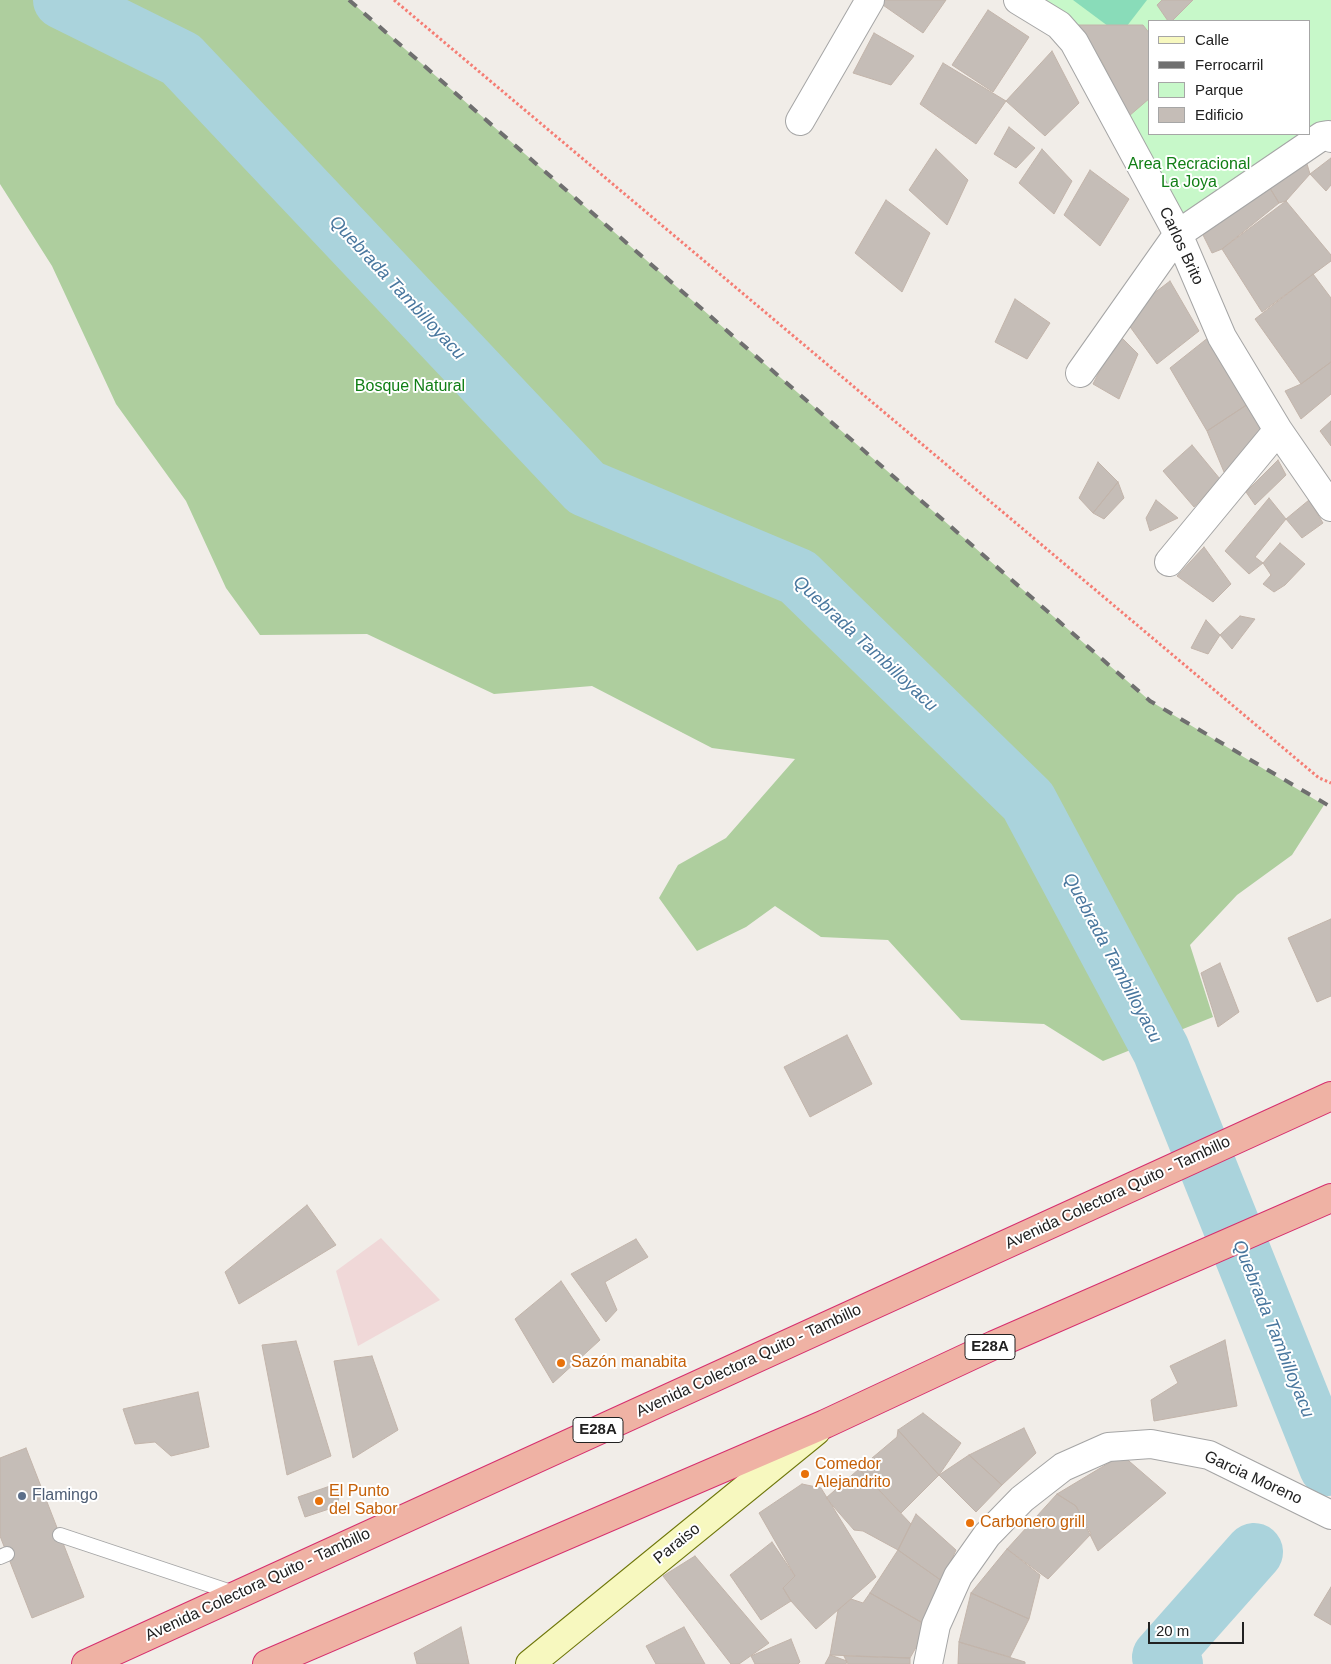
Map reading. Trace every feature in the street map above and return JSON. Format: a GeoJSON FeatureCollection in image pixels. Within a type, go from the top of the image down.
{"type":"FeatureCollection","features":[{"type":"Feature","properties":{"kind":"highway","name":"Avenida Colectora Quito - Tambillo"},"geometry":{"type":"LineString","coordinates":[[86,1664],[1330,1097]]}},
{"type":"Feature","properties":{"kind":"highway","name":"E28A"},"geometry":{"type":"LineString","coordinates":[[267,1664],[825,1424],[994,1345],[1331,1198]]}},
{"type":"Feature","properties":{"kind":"main road","name":"Paraiso"},"geometry":{"type":"LineString","coordinates":[[530,1664],[825,1424]]}},
{"type":"Feature","properties":{"kind":"street"},"geometry":{"type":"LineString","coordinates":[[800,121],[870,0]]}},
{"type":"Feature","properties":{"kind":"street","name":"Carlos Brito"},"geometry":{"type":"LineString","coordinates":[[1018,0],[1059,26],[1074,42],[1178,234],[1222,338],[1278,430],[1331,507]]}},
{"type":"Feature","properties":{"kind":"street"},"geometry":{"type":"LineString","coordinates":[[1080,373],[1178,234],[1322,136],[1330,134]]}},
{"type":"Feature","properties":{"kind":"street"},"geometry":{"type":"LineString","coordinates":[[1169,562],[1278,430]]}},
{"type":"Feature","properties":{"kind":"street","name":"Garcia Moreno"},"geometry":{"type":"LineString","coordinates":[[928,1664],[936,1625],[958,1576],[987,1535],[1022,1499],[1063,1467],[1108,1447],[1151,1444],[1209,1455],[1331,1515]]}},
{"type":"Feature","properties":{"kind":"lane"},"geometry":{"type":"LineString","coordinates":[[60,1535],[238,1594]]}},
{"type":"Feature","properties":{"kind":"path"},"geometry":{"type":"LineString","coordinates":[[394,0],[1319,778],[1331,783]]}},
{"type":"Feature","properties":{"kind":"shaded area"},"geometry":{"type":"Polygon","coordinates":[[[381,1238],[440,1300],[358,1346],[336,1271],[381,1238]]]}},
{"type":"Feature","properties":{"kind":"green space","name":"Bosque Natural"},"geometry":{"type":"Polygon","coordinates":[[[0,0],[349,0],[1150,701],[1324,805],[1292,855],[1237,895],[1190,945],[1213,1017],[1103,1061],[1044,1024],[961,1020],[888,940],[821,937],[775,906],[746,927],[697,951],[659,898],[678,865],[726,838],[795,759],[712,748],[592,686],[494,694],[367,634],[260,635],[226,588],[186,501],[116,404],[52,266],[0,184],[0,0]]]}},
{"type":"Feature","properties":{"kind":"green space","name":"Area Recracional La Joya"},"geometry":{"type":"Polygon","coordinates":[[[1030,0],[1331,0],[1331,144],[1173,235],[1069,25],[1030,0]]]}},
{"type":"Feature","properties":{"kind":"green space"},"geometry":{"type":"Polygon","coordinates":[[[1073,0],[1147,0],[1120,35],[1073,0]]]}},
{"type":"Feature","properties":{"kind":"building"},"geometry":{"type":"Polygon","coordinates":[[[882,0],[946,0],[923,33],[880,3],[882,0]]]}},
{"type":"Feature","properties":{"kind":"building"},"geometry":{"type":"Polygon","coordinates":[[[1162,0],[1193,0],[1173,20],[1167,20],[1157,5],[1162,0]]]}},
{"type":"Feature","properties":{"kind":"building"},"geometry":{"type":"Polygon","coordinates":[[[988,10],[1029,37],[993,92],[952,65],[988,10]]]}},
{"type":"Feature","properties":{"kind":"building"},"geometry":{"type":"Polygon","coordinates":[[[1069,25],[1143,25],[1148,31],[1148,100],[1129,116],[1101,60],[1069,25]]]}},
{"type":"Feature","properties":{"kind":"building"},"geometry":{"type":"Polygon","coordinates":[[[874,33],[914,56],[891,85],[853,73],[874,33]]]}},
{"type":"Feature","properties":{"kind":"building"},"geometry":{"type":"Polygon","coordinates":[[[1052,51],[1079,103],[1045,136],[1006,101],[1052,51]]]}},
{"type":"Feature","properties":{"kind":"building"},"geometry":{"type":"Polygon","coordinates":[[[943,63],[1006,101],[976,144],[920,104],[943,63]]]}},
{"type":"Feature","properties":{"kind":"building"},"geometry":{"type":"Polygon","coordinates":[[[1009,127],[1035,148],[1016,168],[994,154],[1009,127]]]}},
{"type":"Feature","properties":{"kind":"building"},"geometry":{"type":"Polygon","coordinates":[[[936,149],[968,180],[947,225],[909,190],[936,149]]]}},
{"type":"Feature","properties":{"kind":"building"},"geometry":{"type":"Polygon","coordinates":[[[1042,149],[1072,181],[1054,214],[1019,183],[1042,149]]]}},
{"type":"Feature","properties":{"kind":"building"},"geometry":{"type":"Polygon","coordinates":[[[1304,154],[1310,174],[1286,201],[1279,203],[1265,180],[1304,154]]]}},
{"type":"Feature","properties":{"kind":"building"},"geometry":{"type":"Polygon","coordinates":[[[1331,158],[1331,185],[1326,191],[1310,174],[1331,158]]]}},
{"type":"Feature","properties":{"kind":"building"},"geometry":{"type":"Polygon","coordinates":[[[1090,170],[1129,199],[1100,246],[1064,215],[1090,170]]]}},
{"type":"Feature","properties":{"kind":"building"},"geometry":{"type":"Polygon","coordinates":[[[1265,180],[1279,203],[1222,249],[1212,253],[1200,229],[1265,180]]]}},
{"type":"Feature","properties":{"kind":"building"},"geometry":{"type":"Polygon","coordinates":[[[886,200],[930,233],[902,292],[855,253],[886,200]]]}},
{"type":"Feature","properties":{"kind":"building"},"geometry":{"type":"Polygon","coordinates":[[[1286,201],[1331,255],[1331,261],[1262,312],[1222,249],[1286,201]]]}},
{"type":"Feature","properties":{"kind":"building"},"geometry":{"type":"Polygon","coordinates":[[[1313,274],[1331,298],[1331,362],[1301,384],[1255,319],[1313,274]]]}},
{"type":"Feature","properties":{"kind":"building"},"geometry":{"type":"Polygon","coordinates":[[[1170,281],[1199,331],[1157,364],[1123,317],[1170,281]]]}},
{"type":"Feature","properties":{"kind":"building"},"geometry":{"type":"Polygon","coordinates":[[[1015,299],[1050,323],[1027,359],[995,342],[1015,299]]]}},
{"type":"Feature","properties":{"kind":"building"},"geometry":{"type":"Polygon","coordinates":[[[1118,334],[1138,354],[1119,399],[1093,384],[1118,334]]]}},
{"type":"Feature","properties":{"kind":"building"},"geometry":{"type":"Polygon","coordinates":[[[1209,337],[1251,402],[1207,431],[1170,368],[1209,337]]]}},
{"type":"Feature","properties":{"kind":"building"},"geometry":{"type":"Polygon","coordinates":[[[1331,362],[1331,394],[1301,419],[1285,391],[1301,384],[1331,362]]]}},
{"type":"Feature","properties":{"kind":"building"},"geometry":{"type":"Polygon","coordinates":[[[1251,402],[1269,432],[1224,472],[1207,431],[1251,402]]]}},
{"type":"Feature","properties":{"kind":"building"},"geometry":{"type":"Polygon","coordinates":[[[1331,421],[1331,446],[1320,431],[1331,421]]]}},
{"type":"Feature","properties":{"kind":"building"},"geometry":{"type":"Polygon","coordinates":[[[1192,445],[1220,479],[1194,507],[1163,471],[1192,445]]]}},
{"type":"Feature","properties":{"kind":"building"},"geometry":{"type":"Polygon","coordinates":[[[1278,460],[1286,475],[1255,505],[1246,492],[1278,460]]]}},
{"type":"Feature","properties":{"kind":"building"},"geometry":{"type":"Polygon","coordinates":[[[1098,462],[1118,482],[1093,513],[1079,498],[1098,462]]]}},
{"type":"Feature","properties":{"kind":"building"},"geometry":{"type":"Polygon","coordinates":[[[1118,482],[1124,498],[1104,519],[1093,513],[1118,482]]]}},
{"type":"Feature","properties":{"kind":"building"},"geometry":{"type":"Polygon","coordinates":[[[1269,498],[1286,519],[1255,557],[1263,563],[1249,574],[1225,551],[1269,498]]]}},
{"type":"Feature","properties":{"kind":"building"},"geometry":{"type":"Polygon","coordinates":[[[1156,500],[1178,518],[1150,531],[1146,518],[1156,500]]]}},
{"type":"Feature","properties":{"kind":"building"},"geometry":{"type":"Polygon","coordinates":[[[1309,500],[1323,523],[1302,538],[1286,519],[1309,500]]]}},
{"type":"Feature","properties":{"kind":"building"},"geometry":{"type":"Polygon","coordinates":[[[1280,543],[1305,564],[1285,585],[1274,592],[1263,584],[1271,575],[1263,563],[1280,543]]]}},
{"type":"Feature","properties":{"kind":"building"},"geometry":{"type":"Polygon","coordinates":[[[1204,547],[1231,584],[1213,602],[1177,576],[1204,547]]]}},
{"type":"Feature","properties":{"kind":"building"},"geometry":{"type":"Polygon","coordinates":[[[1240,616],[1255,619],[1232,649],[1220,635],[1240,616]]]}},
{"type":"Feature","properties":{"kind":"building"},"geometry":{"type":"Polygon","coordinates":[[[1206,620],[1220,635],[1208,654],[1191,648],[1206,620]]]}},
{"type":"Feature","properties":{"kind":"building"},"geometry":{"type":"Polygon","coordinates":[[[1331,919],[1331,996],[1317,1002],[1288,938],[1331,919]]]}},
{"type":"Feature","properties":{"kind":"building"},"geometry":{"type":"Polygon","coordinates":[[[1220,963],[1239,1012],[1218,1027],[1201,973],[1220,963]]]}},
{"type":"Feature","properties":{"kind":"building"},"geometry":{"type":"Polygon","coordinates":[[[847,1035],[872,1084],[810,1117],[784,1067],[847,1035]]]}},
{"type":"Feature","properties":{"kind":"building"},"geometry":{"type":"Polygon","coordinates":[[[307,1205],[336,1245],[239,1304],[225,1272],[307,1205]]]}},
{"type":"Feature","properties":{"kind":"building"},"geometry":{"type":"Polygon","coordinates":[[[636,1239],[648,1257],[605,1282],[617,1310],[606,1322],[571,1274],[636,1239]]]}},
{"type":"Feature","properties":{"kind":"building"},"geometry":{"type":"Polygon","coordinates":[[[561,1281],[600,1340],[553,1383],[515,1319],[561,1281]]]}},
{"type":"Feature","properties":{"kind":"building"},"geometry":{"type":"Polygon","coordinates":[[[1225,1340],[1237,1406],[1154,1421],[1151,1400],[1178,1383],[1170,1366],[1225,1340]]]}},
{"type":"Feature","properties":{"kind":"building"},"geometry":{"type":"Polygon","coordinates":[[[296,1341],[331,1456],[287,1475],[262,1345],[296,1341]]]}},
{"type":"Feature","properties":{"kind":"building"},"geometry":{"type":"Polygon","coordinates":[[[372,1356],[398,1430],[353,1458],[334,1361],[372,1356]]]}},
{"type":"Feature","properties":{"kind":"building"},"geometry":{"type":"Polygon","coordinates":[[[198,1392],[209,1447],[171,1456],[155,1442],[135,1444],[123,1409],[198,1392]]]}},
{"type":"Feature","properties":{"kind":"building"},"geometry":{"type":"Polygon","coordinates":[[[923,1413],[961,1443],[939,1475],[898,1430],[923,1413]]]}},
{"type":"Feature","properties":{"kind":"building"},"geometry":{"type":"Polygon","coordinates":[[[1024,1428],[1036,1453],[1002,1485],[969,1455],[1024,1428]]]}},
{"type":"Feature","properties":{"kind":"building"},"geometry":{"type":"Polygon","coordinates":[[[898,1430],[939,1475],[901,1513],[859,1469],[897,1437],[898,1430]]]}},
{"type":"Feature","properties":{"kind":"building","name":"Flamingo"},"geometry":{"type":"Polygon","coordinates":[[[26,1448],[84,1597],[32,1618],[0,1536],[0,1458],[26,1448]]]}},
{"type":"Feature","properties":{"kind":"building"},"geometry":{"type":"Polygon","coordinates":[[[969,1455],[1002,1485],[976,1512],[939,1475],[969,1455]]]}},
{"type":"Feature","properties":{"kind":"building"},"geometry":{"type":"Polygon","coordinates":[[[1122,1455],[1166,1493],[1098,1551],[1076,1506],[1057,1494],[1122,1455]]]}},
{"type":"Feature","properties":{"kind":"building"},"geometry":{"type":"Polygon","coordinates":[[[859,1469],[911,1524],[898,1550],[863,1531],[854,1530],[826,1498],[859,1469]]]}},
{"type":"Feature","properties":{"kind":"building","name":"El Punto del Sabor"},"geometry":{"type":"Polygon","coordinates":[[[336,1484],[339,1494],[338,1506],[305,1517],[298,1497],[336,1484]]]}},
{"type":"Feature","properties":{"kind":"building"},"geometry":{"type":"Polygon","coordinates":[[[802,1484],[821,1488],[876,1577],[816,1629],[791,1601],[783,1588],[795,1576],[759,1513],[802,1484]]]}},
{"type":"Feature","properties":{"kind":"building"},"geometry":{"type":"Polygon","coordinates":[[[1057,1494],[1076,1506],[1091,1534],[1048,1579],[1007,1549],[1057,1494]]]}},
{"type":"Feature","properties":{"kind":"building"},"geometry":{"type":"Polygon","coordinates":[[[916,1514],[956,1550],[942,1581],[898,1550],[916,1514]]]}},
{"type":"Feature","properties":{"kind":"building"},"geometry":{"type":"Polygon","coordinates":[[[772,1542],[795,1576],[783,1588],[791,1601],[761,1620],[730,1575],[772,1542]]]}},
{"type":"Feature","properties":{"kind":"building"},"geometry":{"type":"Polygon","coordinates":[[[1007,1549],[1040,1575],[1029,1619],[971,1593],[1007,1549]]]}},
{"type":"Feature","properties":{"kind":"building"},"geometry":{"type":"Polygon","coordinates":[[[898,1550],[942,1581],[928,1626],[870,1593],[898,1550]]]}},
{"type":"Feature","properties":{"kind":"building"},"geometry":{"type":"Polygon","coordinates":[[[695,1556],[769,1643],[739,1664],[731,1664],[663,1576],[695,1556]]]}},
{"type":"Feature","properties":{"kind":"building"},"geometry":{"type":"Polygon","coordinates":[[[1331,1587],[1331,1625],[1314,1615],[1331,1587]]]}},
{"type":"Feature","properties":{"kind":"building"},"geometry":{"type":"Polygon","coordinates":[[[870,1593],[928,1626],[910,1658],[830,1655],[838,1610],[851,1599],[863,1603],[870,1593]]]}},
{"type":"Feature","properties":{"kind":"building"},"geometry":{"type":"Polygon","coordinates":[[[971,1593],[1029,1619],[1010,1657],[959,1642],[971,1593]]]}},
{"type":"Feature","properties":{"kind":"building"},"geometry":{"type":"Polygon","coordinates":[[[461,1627],[469,1664],[417,1664],[414,1653],[461,1627]]]}},
{"type":"Feature","properties":{"kind":"building"},"geometry":{"type":"Polygon","coordinates":[[[684,1627],[705,1664],[656,1664],[646,1646],[684,1627]]]}},
{"type":"Feature","properties":{"kind":"building"},"geometry":{"type":"Polygon","coordinates":[[[791,1639],[800,1662],[798,1664],[755,1664],[751,1656],[791,1639]]]}},
{"type":"Feature","properties":{"kind":"building"},"geometry":{"type":"Polygon","coordinates":[[[959,1642],[1025,1662],[1025,1664],[958,1664],[959,1642]]]}},
{"type":"Feature","properties":{"kind":"building"},"geometry":{"type":"Polygon","coordinates":[[[830,1655],[847,1661],[846,1664],[825,1664],[830,1655]]]}},
{"type":"Feature","properties":{"kind":"building"},"geometry":{"type":"Polygon","coordinates":[[[844,1656],[910,1658],[910,1664],[848,1664],[844,1656]]]}},
{"type":"Feature","properties":{"kind":"waterway","name":"Quebrada Tambilloyacu"},"geometry":{"type":"LineString","coordinates":[[62,0],[181,59],[586,488],[798,577],[1028,801],[1161,1050],[1328,1467]]}},
{"type":"Feature","properties":{"kind":"waterway","name":"Quebrada Tambilloyacu"},"geometry":{"type":"LineString","coordinates":[[1174,1664],[1161,1657],[1254,1552]]}},
{"type":"Feature","properties":{"kind":"railway"},"geometry":{"type":"LineString","coordinates":[[349,0],[1150,701],[1331,807]]}},
{"type":"Feature","properties":{"kind":"place","name":"Sazón manabita"},"geometry":{"type":"Point","coordinates":[561,1363]}},
{"type":"Feature","properties":{"kind":"place","name":"Comedor Alejandrito"},"geometry":{"type":"Point","coordinates":[805,1474]}},
{"type":"Feature","properties":{"kind":"place","name":"Flamingo"},"geometry":{"type":"Point","coordinates":[22,1496]}},
{"type":"Feature","properties":{"kind":"place","name":"El Punto del Sabor"},"geometry":{"type":"Point","coordinates":[319,1501]}},
{"type":"Feature","properties":{"kind":"place","name":"Carbonero grill"},"geometry":{"type":"Point","coordinates":[970,1523]}}]}
